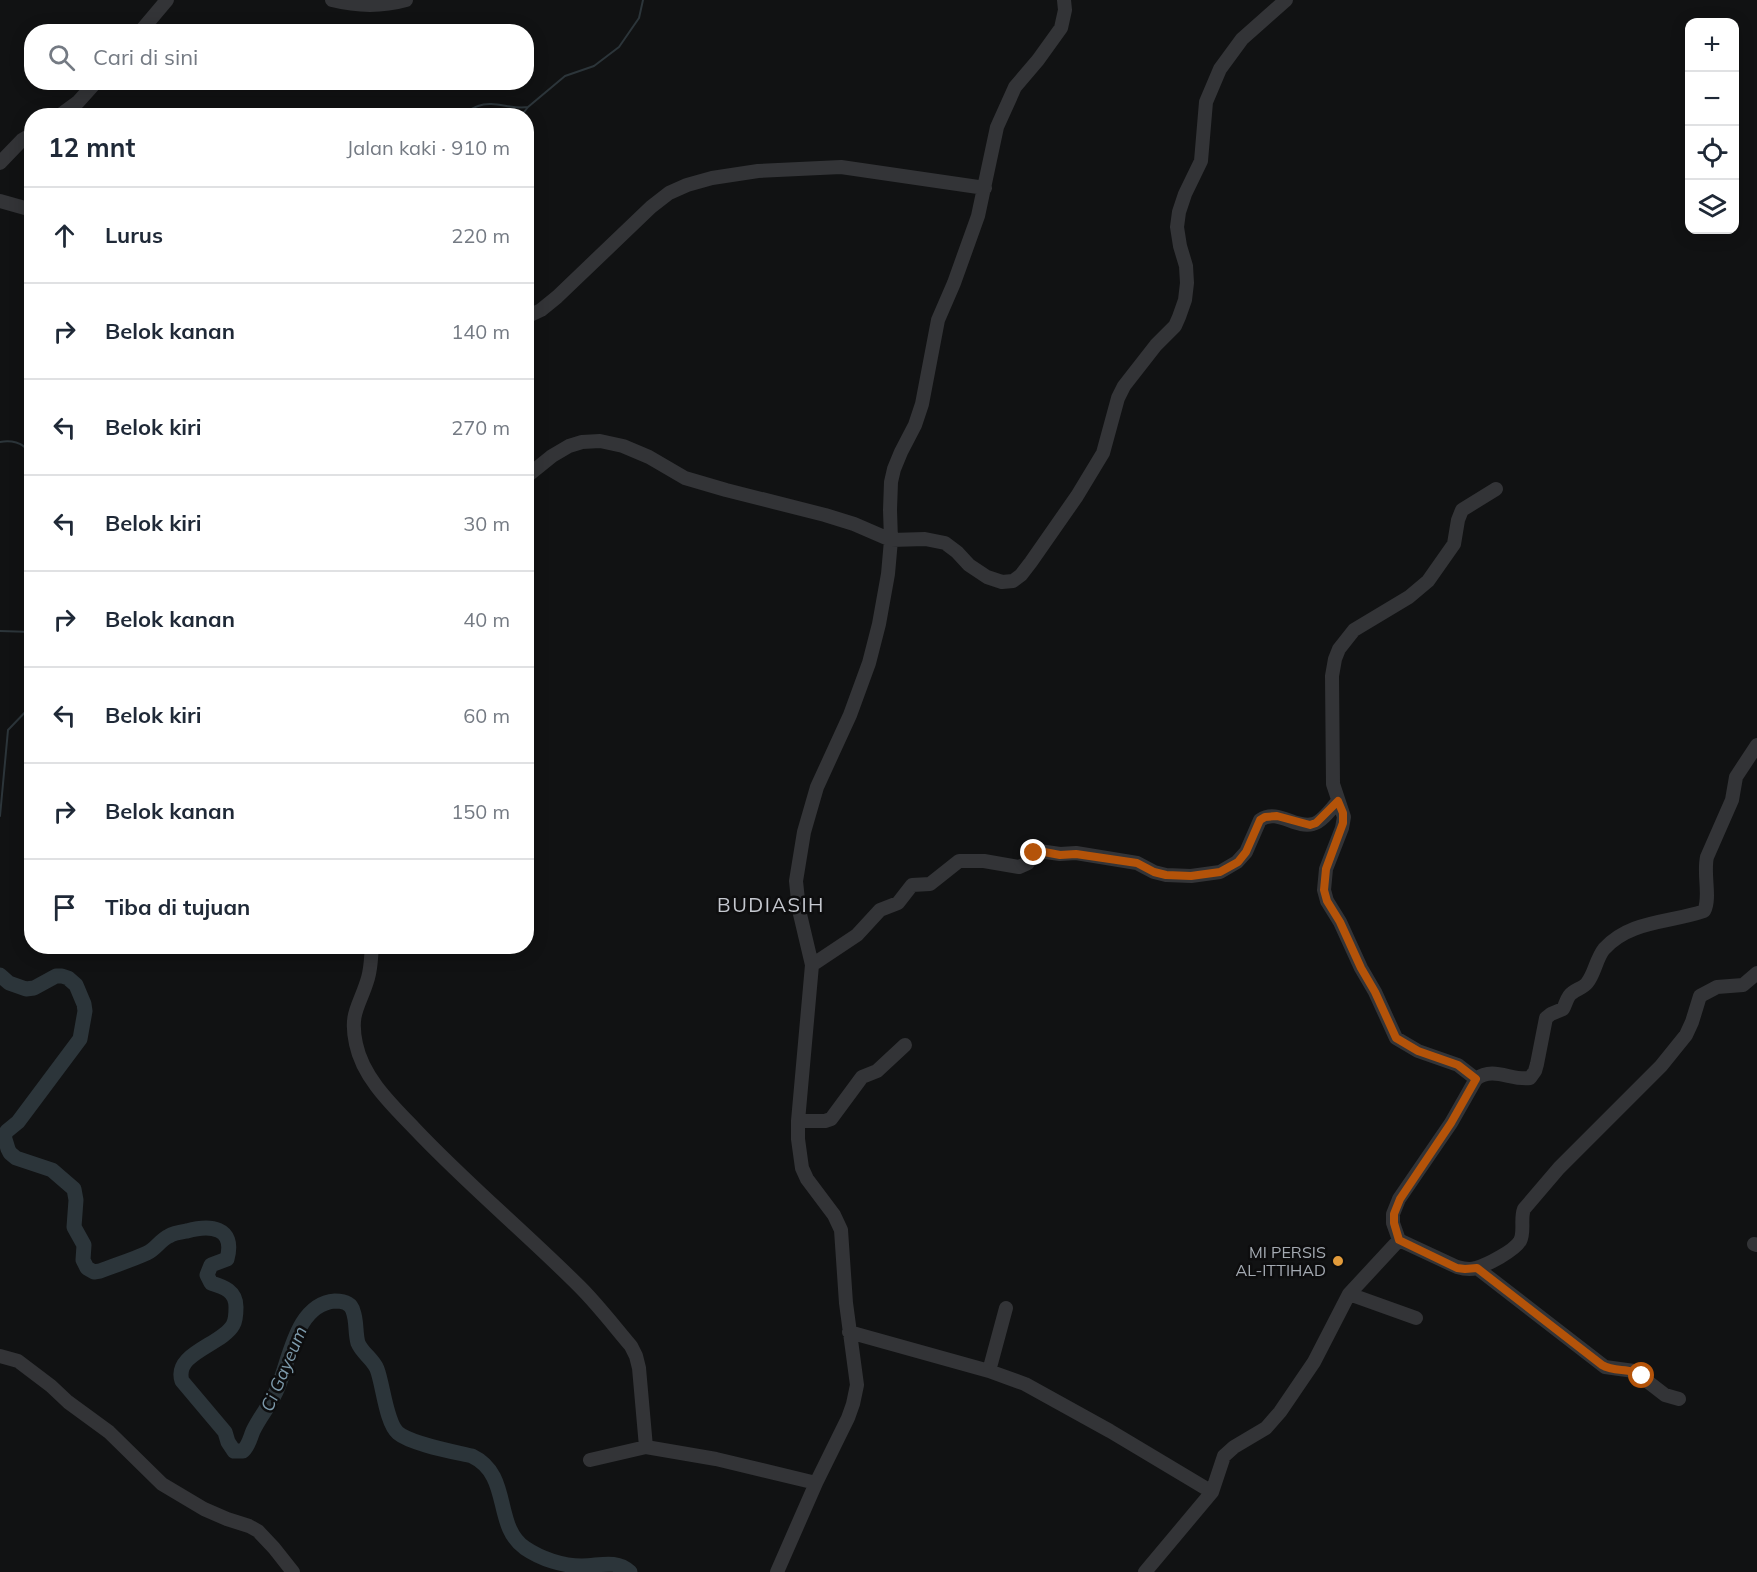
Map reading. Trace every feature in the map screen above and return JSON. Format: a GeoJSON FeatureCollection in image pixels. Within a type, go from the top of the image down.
{"type":"FeatureCollection","features":[{"type":"Feature","properties":{"kind":"street"},"geometry":{"type":"LineString","coordinates":[[146,24],[166,0]]}},
{"type":"Feature","properties":{"kind":"street"},"geometry":{"type":"LineString","coordinates":[[332,0],[376,5],[406,0]]}},
{"type":"Feature","properties":{"kind":"street"},"geometry":{"type":"LineString","coordinates":[[777,1572],[816,1483],[848,1418],[856,1394],[841,1230],[834,1215],[807,1179],[802,1168],[798,1139],[812,965],[799,910],[796,881],[804,832],[816,787],[850,715],[869,663],[886,585],[891,540],[891,482],[894,469],[919,415],[939,320],[972,235],[985,188],[997,127],[1015,87],[1061,28],[1065,10],[1064,0]]}},
{"type":"Feature","properties":{"kind":"street"},"geometry":{"type":"LineString","coordinates":[[534,471],[569,446],[582,442],[600,441],[623,446],[649,457],[685,478],[816,512],[854,524],[891,540],[925,539],[945,543],[957,552],[969,566],[987,577],[1002,582],[1013,580],[1021,575],[1077,496],[1103,453],[1118,398],[1124,386],[1156,345],[1175,326],[1185,300],[1187,283],[1186,267],[1177,227],[1185,194],[1201,160],[1206,102],[1220,69],[1236,46],[1286,0]]}},
{"type":"Feature","properties":{"kind":"street"},"geometry":{"type":"LineString","coordinates":[[70,108],[89,90]]}},
{"type":"Feature","properties":{"kind":"street"},"geometry":{"type":"LineString","coordinates":[[0,163],[24,139]]}},
{"type":"Feature","properties":{"kind":"street"},"geometry":{"type":"LineString","coordinates":[[534,313],[557,297],[651,207],[669,193],[712,178],[758,171],[841,167],[985,188]]}},
{"type":"Feature","properties":{"kind":"street"},"geometry":{"type":"LineString","coordinates":[[0,201],[24,208]]}},
{"type":"Feature","properties":{"kind":"street"},"geometry":{"type":"LineString","coordinates":[[1476,1079],[1458,1065],[1418,1051],[1396,1038],[1340,922],[1327,901],[1324,890],[1326,869],[1343,823],[1343,813],[1333,784],[1332,676],[1339,649],[1354,630],[1409,597],[1428,581],[1454,544],[1462,510],[1496,489]]}},
{"type":"Feature","properties":{"kind":"street"},"geometry":{"type":"LineString","coordinates":[[1757,745],[1736,777],[1732,800],[1707,857],[1705,875],[1707,905],[1704,912],[1666,919],[1632,929],[1606,947],[1588,982],[1569,995],[1563,1009],[1546,1018],[1538,1064],[1530,1078],[1523,1079],[1490,1073],[1476,1079],[1451,1123],[1400,1199],[1394,1214],[1399,1240],[1457,1268],[1477,1268],[1503,1255],[1520,1242],[1524,1209],[1559,1168],[1646,1082],[1680,1043],[1690,1029],[1701,996],[1717,987],[1743,985],[1757,974]]}},
{"type":"Feature","properties":{"kind":"street"},"geometry":{"type":"LineString","coordinates":[[812,965],[857,935],[880,910],[898,903],[912,885],[930,884],[959,861],[984,861],[1019,867],[1028,863],[1034,853],[1039,851],[1137,863],[1154,872],[1166,875],[1191,876],[1220,872],[1238,862],[1246,852],[1260,820],[1277,816],[1310,825],[1316,823],[1338,801]]}},
{"type":"Feature","properties":{"kind":"street"},"geometry":{"type":"LineString","coordinates":[[371,954],[369,973],[354,1018],[356,1047],[366,1069],[384,1095],[451,1166],[581,1288],[631,1346],[639,1368],[646,1447]]}},
{"type":"Feature","properties":{"kind":"street"},"geometry":{"type":"LineString","coordinates":[[798,1121],[831,1119],[862,1077],[877,1071],[905,1045]]}},
{"type":"Feature","properties":{"kind":"street"},"geometry":{"type":"LineString","coordinates":[[1145,1572],[1212,1492],[1224,1456],[1234,1446],[1266,1428],[1280,1412],[1314,1362],[1349,1294],[1399,1240]]}},
{"type":"Feature","properties":{"kind":"street"},"geometry":{"type":"LineString","coordinates":[[1477,1268],[1605,1367],[1634,1371],[1665,1395],[1679,1399]]}},
{"type":"Feature","properties":{"kind":"street"},"geometry":{"type":"LineString","coordinates":[[1349,1294],[1416,1318]]}},
{"type":"Feature","properties":{"kind":"street"},"geometry":{"type":"LineString","coordinates":[[989,1371],[1006,1308]]}},
{"type":"Feature","properties":{"kind":"street"},"geometry":{"type":"LineString","coordinates":[[849,1332],[989,1371],[1025,1384],[1212,1492]]}},
{"type":"Feature","properties":{"kind":"street"},"geometry":{"type":"LineString","coordinates":[[0,1356],[18,1361],[51,1386],[68,1402],[109,1432],[162,1484],[204,1509],[258,1531],[293,1572]]}},
{"type":"Feature","properties":{"kind":"street"},"geometry":{"type":"LineString","coordinates":[[590,1460],[646,1447],[716,1459],[816,1483]]}},
{"type":"Feature","properties":{"kind":"waterway"},"geometry":{"type":"LineString","coordinates":[[527,108],[565,76],[594,66],[619,47],[639,18],[643,0]]}},
{"type":"Feature","properties":{"kind":"waterway"},"geometry":{"type":"LineString","coordinates":[[473,108],[484,104],[528,107]]}},
{"type":"Feature","properties":{"kind":"waterway"},"geometry":{"type":"LineString","coordinates":[[0,442],[8,441],[24,447]]}},
{"type":"Feature","properties":{"kind":"waterway"},"geometry":{"type":"LineString","coordinates":[[0,631],[24,632]]}},
{"type":"Feature","properties":{"kind":"waterway"},"geometry":{"type":"LineString","coordinates":[[0,816],[8,730],[24,713]]}},
{"type":"Feature","properties":{"kind":"waterway","name":"Ci Gayeum"},"geometry":{"type":"LineString","coordinates":[[0,975],[9,983],[26,989],[34,988],[56,976],[68,978],[76,985],[84,1004],[80,1039],[18,1122],[4,1136],[10,1153],[16,1158],[52,1170],[74,1189],[76,1200],[74,1227],[84,1245],[83,1260],[87,1268],[94,1272],[100,1271],[147,1253],[171,1235],[195,1229],[219,1230],[228,1240],[227,1259],[211,1265],[207,1275],[211,1283],[232,1293],[236,1307],[234,1323],[227,1332],[191,1356],[181,1371],[182,1381],[225,1432],[234,1451],[245,1449],[256,1425],[273,1399],[296,1335],[303,1322],[322,1304],[335,1301],[344,1302],[352,1308],[358,1343],[377,1369],[390,1421],[398,1433],[423,1444],[472,1456],[484,1465],[493,1475],[515,1539],[531,1552],[545,1559],[567,1565],[613,1564],[630,1572]]}},
{"type":"Feature","properties":{"kind":"place","name":"MI PERSIS AL-ITTIHAD"},"geometry":{"type":"Point","coordinates":[1338,1261]}},
{"type":"Feature","properties":{"kind":"district","name":"BUDIASIH"},"geometry":{"type":"Point","coordinates":[771,905]}},
{"type":"Feature","properties":{"kind":"route"},"geometry":{"type":"LineString","coordinates":[[1034,853],[1039,851],[1060,855],[1076,854],[1137,863],[1154,872],[1166,875],[1191,876],[1220,872],[1238,862],[1246,852],[1255,836],[1260,820],[1277,816],[1310,825],[1316,823],[1338,801],[1343,813],[1343,823],[1326,869],[1324,890],[1327,901],[1340,922],[1396,1038],[1418,1051],[1458,1065],[1476,1079],[1451,1123],[1400,1199],[1394,1214],[1399,1240],[1457,1268],[1477,1268],[1605,1367],[1634,1371],[1642,1376]]}}]}
